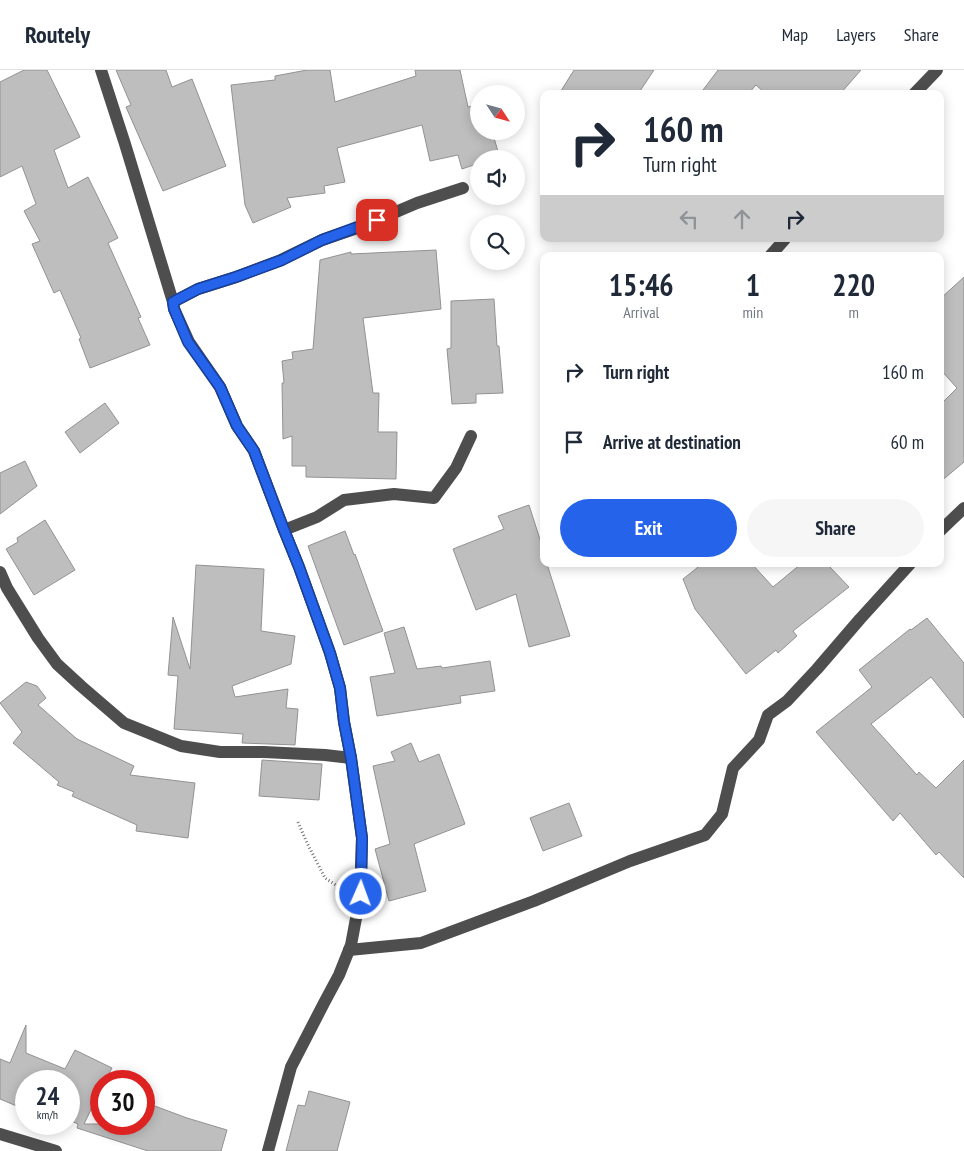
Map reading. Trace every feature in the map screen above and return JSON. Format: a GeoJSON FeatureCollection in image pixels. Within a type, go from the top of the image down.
{"type":"FeatureCollection","features":[{"type":"Feature","properties":{"kind":"street"},"geometry":{"type":"LineString","coordinates":[[101,70],[126,144],[174,309],[188,342],[220,387],[237,426],[254,451],[299,567],[330,653],[340,688],[351,758],[362,838],[361,894],[351,944],[339,975],[292,1067],[268,1151]]}},
{"type":"Feature","properties":{"kind":"street"},"geometry":{"type":"LineString","coordinates":[[918,90],[937,70]]}},
{"type":"Feature","properties":{"kind":"street"},"geometry":{"type":"LineString","coordinates":[[173,302],[198,289],[282,260],[322,240],[363,226],[417,203],[463,188]]}},
{"type":"Feature","properties":{"kind":"street"},"geometry":{"type":"LineString","coordinates":[[774,252],[782,242]]}},
{"type":"Feature","properties":{"kind":"street"},"geometry":{"type":"LineString","coordinates":[[284,530],[317,517],[344,500],[394,494],[434,498],[456,468],[471,436]]}},
{"type":"Feature","properties":{"kind":"street"},"geometry":{"type":"LineString","coordinates":[[944,527],[964,508]]}},
{"type":"Feature","properties":{"kind":"street"},"geometry":{"type":"LineString","coordinates":[[348,950],[421,943],[630,861],[706,835],[722,814],[733,768],[759,740],[768,715],[787,701],[907,567]]}},
{"type":"Feature","properties":{"kind":"street"},"geometry":{"type":"LineString","coordinates":[[0,572],[7,588],[38,638],[57,664],[124,723],[181,746],[220,752],[325,755],[351,758]]}},
{"type":"Feature","properties":{"kind":"street"},"geometry":{"type":"LineString","coordinates":[[0,1134],[56,1151]]}},
{"type":"Feature","properties":{"kind":"path"},"geometry":{"type":"LineString","coordinates":[[298,822],[325,878],[339,888],[361,894]]}},
{"type":"Feature","properties":{"kind":"building"},"geometry":{"type":"Polygon","coordinates":[[[24,70],[47,70],[80,137],[54,150],[68,188],[88,177],[118,238],[108,243],[141,317],[138,318],[150,345],[90,368],[79,339],[81,338],[60,290],[54,293],[32,244],[40,241],[24,211],[36,204],[22,166],[0,177],[0,82],[24,70]]]}},
{"type":"Feature","properties":{"kind":"building"},"geometry":{"type":"Polygon","coordinates":[[[116,70],[166,70],[172,87],[192,79],[226,166],[163,191],[126,107],[131,105],[116,70]]]}},
{"type":"Feature","properties":{"kind":"building"},"geometry":{"type":"Polygon","coordinates":[[[307,70],[330,70],[335,102],[416,76],[415,70],[460,70],[468,107],[470,106],[470,140],[495,140],[498,150],[470,150],[470,166],[462,169],[458,155],[430,161],[422,125],[337,148],[345,182],[324,186],[325,193],[287,198],[291,207],[253,223],[245,205],[231,85],[275,80],[275,76],[307,70]]]}},
{"type":"Feature","properties":{"kind":"building"},"geometry":{"type":"Polygon","coordinates":[[[574,70],[654,70],[641,90],[562,90],[574,70]]]}},
{"type":"Feature","properties":{"kind":"building"},"geometry":{"type":"Polygon","coordinates":[[[718,70],[861,70],[844,90],[762,90],[756,85],[752,90],[703,90],[718,70]]]}},
{"type":"Feature","properties":{"kind":"building"},"geometry":{"type":"Polygon","coordinates":[[[436,250],[441,309],[363,318],[373,393],[379,393],[378,432],[397,432],[396,479],[306,477],[306,466],[292,466],[292,436],[283,439],[282,383],[284,383],[282,361],[293,359],[292,352],[313,349],[320,260],[351,252],[351,254],[436,250]]]}},
{"type":"Feature","properties":{"kind":"building"},"geometry":{"type":"Polygon","coordinates":[[[964,277],[964,462],[944,479],[944,401],[957,388],[944,373],[944,295],[964,277]]]}},
{"type":"Feature","properties":{"kind":"building"},"geometry":{"type":"Polygon","coordinates":[[[494,299],[503,393],[476,394],[476,403],[452,404],[447,349],[451,348],[451,301],[494,299]]]}},
{"type":"Feature","properties":{"kind":"building"},"geometry":{"type":"Polygon","coordinates":[[[105,403],[119,423],[80,453],[65,432],[105,403]]]}},
{"type":"Feature","properties":{"kind":"building"},"geometry":{"type":"Polygon","coordinates":[[[25,461],[37,486],[0,514],[0,473],[25,461]]]}},
{"type":"Feature","properties":{"kind":"building"},"geometry":{"type":"Polygon","coordinates":[[[529,505],[540,539],[540,567],[548,567],[570,636],[529,647],[516,594],[476,610],[453,549],[504,529],[498,516],[529,505]]]}},
{"type":"Feature","properties":{"kind":"building"},"geometry":{"type":"Polygon","coordinates":[[[45,520],[75,570],[34,595],[6,549],[18,542],[17,538],[45,520]]]}},
{"type":"Feature","properties":{"kind":"building"},"geometry":{"type":"Polygon","coordinates":[[[345,531],[383,631],[344,645],[308,546],[345,531]]]}},
{"type":"Feature","properties":{"kind":"building"},"geometry":{"type":"Polygon","coordinates":[[[196,565],[264,569],[261,631],[295,636],[291,664],[232,686],[235,697],[288,689],[286,708],[298,709],[295,745],[242,743],[243,734],[174,729],[178,676],[168,675],[173,617],[190,669],[196,565]]]}},
{"type":"Feature","properties":{"kind":"building"},"geometry":{"type":"Polygon","coordinates":[[[698,567],[755,567],[773,587],[797,567],[830,567],[849,587],[793,631],[797,636],[778,653],[776,650],[746,674],[695,609],[683,579],[698,567]]]}},
{"type":"Feature","properties":{"kind":"building"},"geometry":{"type":"Polygon","coordinates":[[[927,618],[964,663],[964,718],[931,677],[871,724],[917,775],[919,772],[936,788],[964,760],[964,878],[939,852],[936,855],[900,813],[893,821],[816,732],[872,687],[859,670],[910,629],[927,618]]]}},
{"type":"Feature","properties":{"kind":"building"},"geometry":{"type":"Polygon","coordinates":[[[404,627],[417,669],[441,666],[442,668],[490,661],[495,691],[460,696],[461,703],[377,716],[370,677],[395,673],[384,633],[404,627]]]}},
{"type":"Feature","properties":{"kind":"building"},"geometry":{"type":"Polygon","coordinates":[[[26,682],[37,686],[46,698],[38,705],[77,739],[134,766],[130,775],[195,783],[188,838],[136,831],[137,825],[72,796],[74,792],[57,785],[59,782],[13,743],[22,732],[0,703],[26,682]]]}},
{"type":"Feature","properties":{"kind":"building"},"geometry":{"type":"Polygon","coordinates":[[[411,743],[419,762],[439,754],[465,824],[414,844],[426,891],[389,901],[375,849],[390,844],[373,766],[395,761],[391,752],[411,743]]]}},
{"type":"Feature","properties":{"kind":"building"},"geometry":{"type":"Polygon","coordinates":[[[262,760],[322,764],[319,800],[259,796],[262,760]]]}},
{"type":"Feature","properties":{"kind":"building"},"geometry":{"type":"Polygon","coordinates":[[[569,803],[582,836],[543,851],[530,818],[569,803]]]}},
{"type":"Feature","properties":{"kind":"building"},"geometry":{"type":"Polygon","coordinates":[[[26,1025],[26,1053],[65,1069],[75,1050],[112,1068],[111,1070],[90,1070],[90,1112],[84,1124],[90,1124],[90,1132],[80,1129],[80,1070],[15,1070],[15,1105],[0,1099],[0,1059],[10,1063],[26,1025]]]}},
{"type":"Feature","properties":{"kind":"building"},"geometry":{"type":"Polygon","coordinates":[[[309,1091],[350,1102],[337,1151],[286,1151],[298,1105],[305,1106],[309,1091]]]}},
{"type":"Feature","properties":{"kind":"building"},"geometry":{"type":"Polygon","coordinates":[[[155,1106],[227,1130],[221,1151],[148,1151],[99,1135],[155,1135],[155,1106]]]}},
{"type":"Feature","properties":{"kind":"route"},"geometry":{"type":"LineString","coordinates":[[361,894],[362,838],[340,688],[330,653],[254,451],[237,426],[220,387],[188,342],[174,309],[173,302],[198,289],[282,260],[322,240],[377,220]]}}]}
